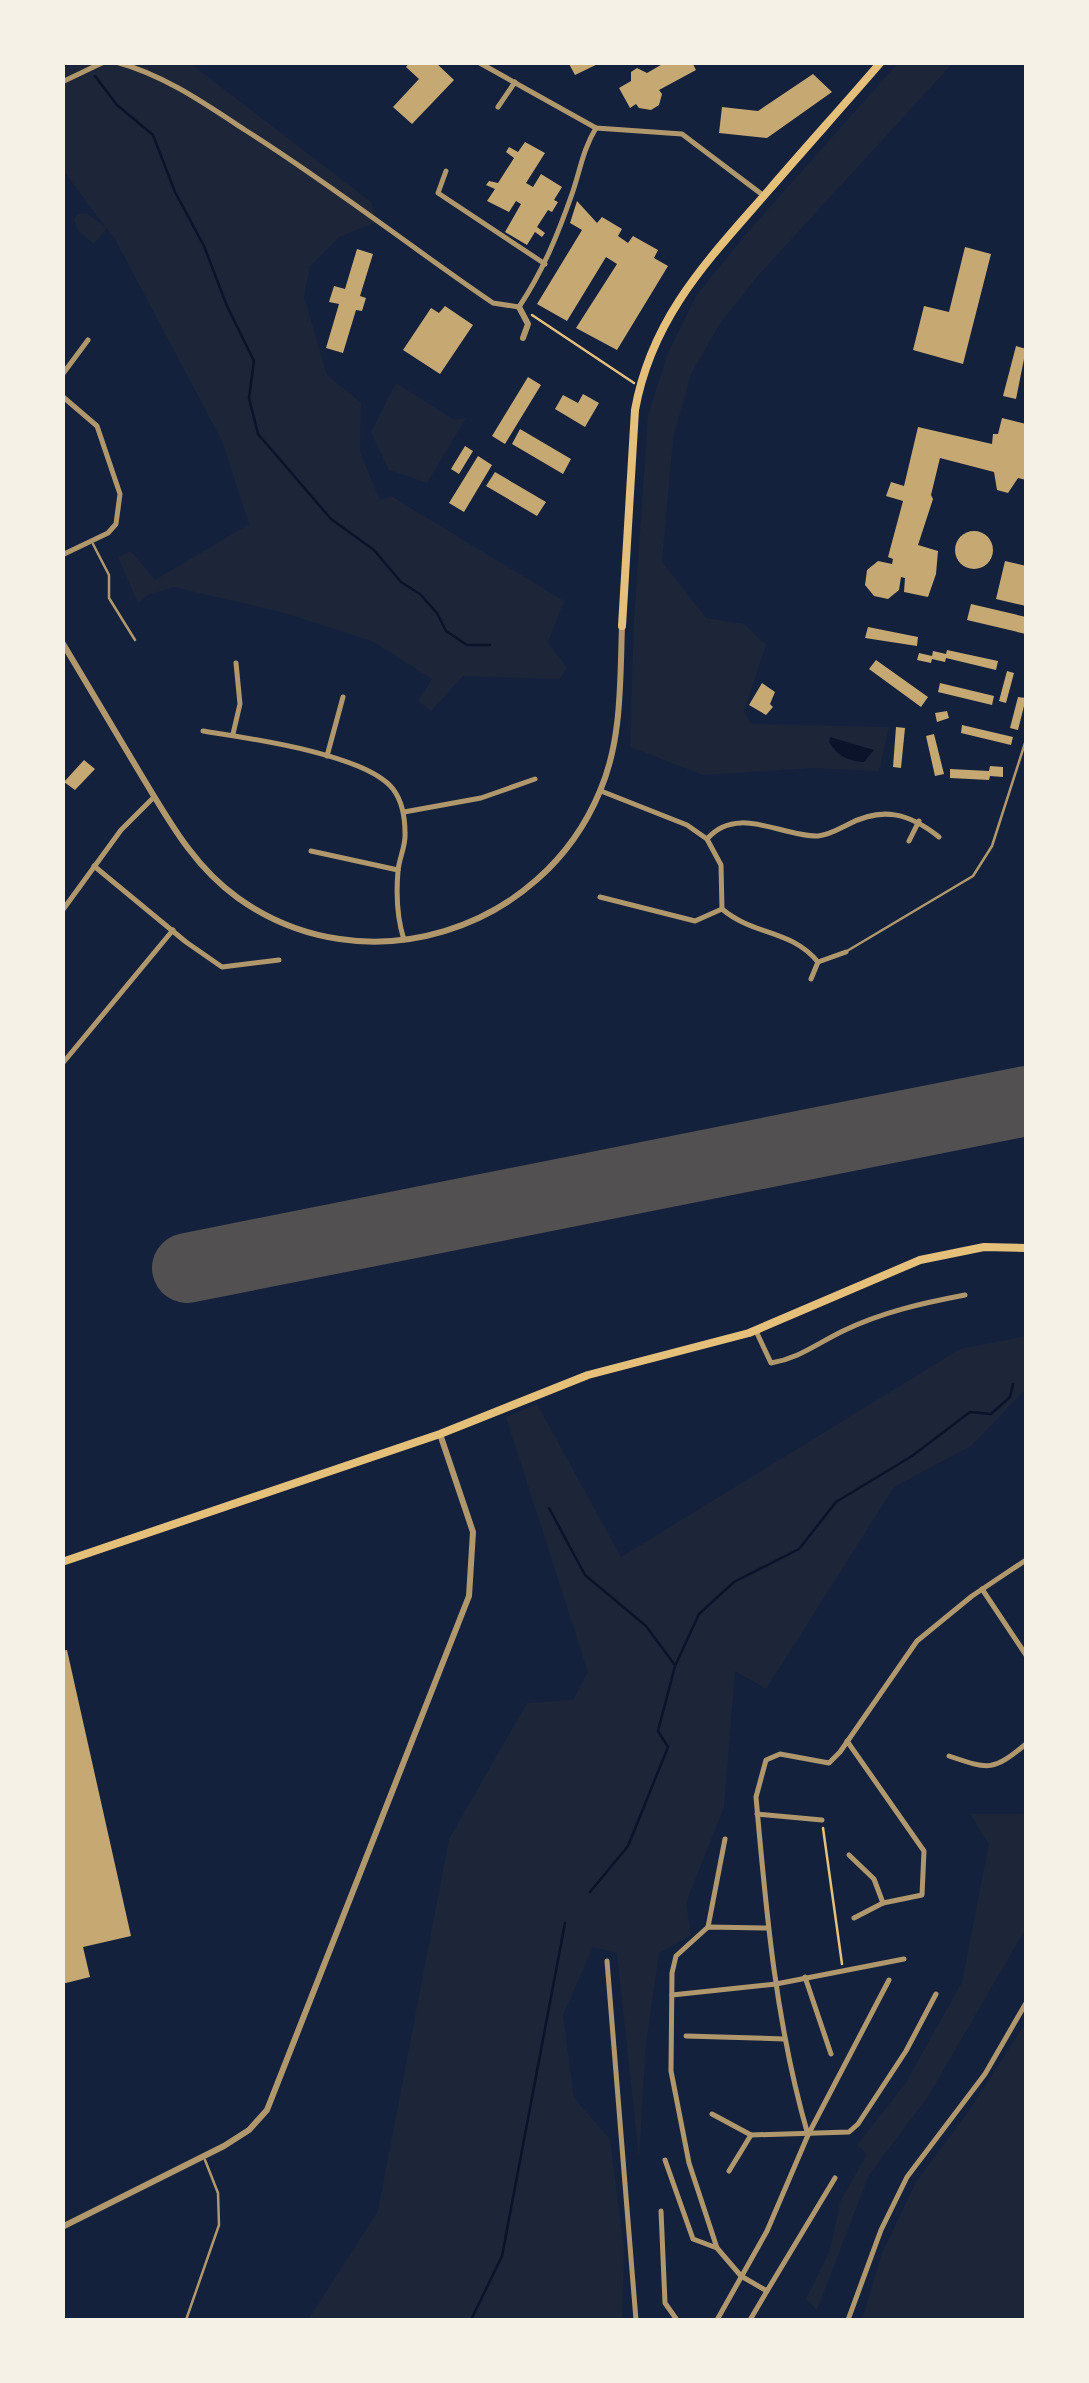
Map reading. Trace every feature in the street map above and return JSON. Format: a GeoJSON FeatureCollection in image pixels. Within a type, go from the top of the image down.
{"type":"FeatureCollection","features":[{"type":"Feature","properties":{"kind":"main road"},"geometry":{"type":"LineString","coordinates":[[622,626],[628,496],[639,387],[654,347],[690,280],[881,62]]}},
{"type":"Feature","properties":{"kind":"main road"},"geometry":{"type":"LineString","coordinates":[[62,1562],[440,1434],[588,1376],[756,1330],[920,1260],[984,1247],[1026,1248]]}},
{"type":"Feature","properties":{"kind":"street"},"geometry":{"type":"LineString","coordinates":[[62,82],[104,62]]}},
{"type":"Feature","properties":{"kind":"street"},"geometry":{"type":"LineString","coordinates":[[116,62],[143,70],[197,99],[347,196],[493,303],[519,307]]}},
{"type":"Feature","properties":{"kind":"street"},"geometry":{"type":"LineString","coordinates":[[478,62],[596,128],[682,134],[764,196]]}},
{"type":"Feature","properties":{"kind":"street"},"geometry":{"type":"LineString","coordinates":[[498,107],[515,82]]}},
{"type":"Feature","properties":{"kind":"street"},"geometry":{"type":"LineString","coordinates":[[519,307],[545,264],[586,146],[596,128]]}},
{"type":"Feature","properties":{"kind":"street"},"geometry":{"type":"LineString","coordinates":[[446,171],[438,193],[545,264]]}},
{"type":"Feature","properties":{"kind":"street"},"geometry":{"type":"LineString","coordinates":[[519,307],[528,324],[523,338]]}},
{"type":"Feature","properties":{"kind":"street"},"geometry":{"type":"LineString","coordinates":[[62,374],[88,340]]}},
{"type":"Feature","properties":{"kind":"street"},"geometry":{"type":"LineString","coordinates":[[62,396],[98,426],[120,494],[116,524],[108,533],[62,555]]}},
{"type":"Feature","properties":{"kind":"street"},"geometry":{"type":"LineString","coordinates":[[62,642],[195,860],[238,898],[264,914],[310,932],[382,942],[468,924],[518,897],[561,857],[590,815],[615,738],[622,626]]}},
{"type":"Feature","properties":{"kind":"street"},"geometry":{"type":"LineString","coordinates":[[232,736],[240,704],[236,664]]}},
{"type":"Feature","properties":{"kind":"street"},"geometry":{"type":"LineString","coordinates":[[327,756],[343,697]]}},
{"type":"Feature","properties":{"kind":"street"},"geometry":{"type":"LineString","coordinates":[[203,731],[327,756],[372,771],[393,789],[404,812],[406,838],[398,870],[398,913],[404,940]]}},
{"type":"Feature","properties":{"kind":"street"},"geometry":{"type":"LineString","coordinates":[[404,812],[481,798],[534,779]]}},
{"type":"Feature","properties":{"kind":"street"},"geometry":{"type":"LineString","coordinates":[[601,790],[686,825],[707,838],[721,865],[722,910]]}},
{"type":"Feature","properties":{"kind":"street"},"geometry":{"type":"LineString","coordinates":[[62,912],[135,813],[155,797]]}},
{"type":"Feature","properties":{"kind":"street"},"geometry":{"type":"LineString","coordinates":[[707,838],[715,829],[728,824],[765,824],[821,836],[880,813],[895,813],[919,821],[940,836]]}},
{"type":"Feature","properties":{"kind":"street"},"geometry":{"type":"LineString","coordinates":[[910,841],[919,821]]}},
{"type":"Feature","properties":{"kind":"street"},"geometry":{"type":"LineString","coordinates":[[311,851],[398,870]]}},
{"type":"Feature","properties":{"kind":"street"},"geometry":{"type":"LineString","coordinates":[[94,866],[222,967],[278,960]]}},
{"type":"Feature","properties":{"kind":"street"},"geometry":{"type":"LineString","coordinates":[[622,903],[624,892]]}},
{"type":"Feature","properties":{"kind":"street"},"geometry":{"type":"LineString","coordinates":[[600,897],[695,921],[722,910]]}},
{"type":"Feature","properties":{"kind":"street"},"geometry":{"type":"LineString","coordinates":[[722,910],[747,926],[798,941],[818,962]]}},
{"type":"Feature","properties":{"kind":"street"},"geometry":{"type":"LineString","coordinates":[[62,1064],[173,930]]}},
{"type":"Feature","properties":{"kind":"street"},"geometry":{"type":"LineString","coordinates":[[811,980],[818,962],[846,952]]}},
{"type":"Feature","properties":{"kind":"street"},"geometry":{"type":"LineString","coordinates":[[756,1330],[770,1363],[794,1359],[844,1330],[911,1305],[965,1295]]}},
{"type":"Feature","properties":{"kind":"street"},"geometry":{"type":"LineString","coordinates":[[62,2227],[249,2130],[267,2110],[469,1596],[473,1532],[440,1434]]}},
{"type":"Feature","properties":{"kind":"street"},"geometry":{"type":"LineString","coordinates":[[808,2135],[785,2039],[768,1928],[757,1814],[758,1779],[766,1760],[780,1754],[829,1762],[918,1640],[1026,1560]]}},
{"type":"Feature","properties":{"kind":"street"},"geometry":{"type":"LineString","coordinates":[[982,1589],[1026,1655]]}},
{"type":"Feature","properties":{"kind":"street"},"geometry":{"type":"LineString","coordinates":[[847,1742],[924,1851],[922,1895],[883,1903],[854,1918]]}},
{"type":"Feature","properties":{"kind":"street"},"geometry":{"type":"LineString","coordinates":[[949,1756],[980,1766],[999,1765],[1026,1744]]}},
{"type":"Feature","properties":{"kind":"street"},"geometry":{"type":"LineString","coordinates":[[757,1814],[822,1820]]}},
{"type":"Feature","properties":{"kind":"street"},"geometry":{"type":"LineString","coordinates":[[725,1840],[708,1926],[676,1956],[671,2071],[689,2163],[716,2248],[742,2276],[767,2291]]}},
{"type":"Feature","properties":{"kind":"street"},"geometry":{"type":"LineString","coordinates":[[849,1855],[874,1879],[883,1903]]}},
{"type":"Feature","properties":{"kind":"street"},"geometry":{"type":"LineString","coordinates":[[708,1926],[768,1928]]}},
{"type":"Feature","properties":{"kind":"street"},"geometry":{"type":"LineString","coordinates":[[672,1995],[776,1984],[904,1958]]}},
{"type":"Feature","properties":{"kind":"street"},"geometry":{"type":"LineString","coordinates":[[607,1961],[636,2320]]}},
{"type":"Feature","properties":{"kind":"street"},"geometry":{"type":"LineString","coordinates":[[805,1977],[830,2054]]}},
{"type":"Feature","properties":{"kind":"street"},"geometry":{"type":"LineString","coordinates":[[717,2320],[768,2230],[808,2135],[889,1980]]}},
{"type":"Feature","properties":{"kind":"street"},"geometry":{"type":"LineString","coordinates":[[712,2114],[751,2135],[849,2132],[906,2051],[936,1994]]}},
{"type":"Feature","properties":{"kind":"street"},"geometry":{"type":"LineString","coordinates":[[848,2320],[881,2230],[907,2177],[985,2074],[1026,2003]]}},
{"type":"Feature","properties":{"kind":"street"},"geometry":{"type":"LineString","coordinates":[[686,2036],[785,2039]]}},
{"type":"Feature","properties":{"kind":"street"},"geometry":{"type":"LineString","coordinates":[[729,2171],[751,2135]]}},
{"type":"Feature","properties":{"kind":"street"},"geometry":{"type":"LineString","coordinates":[[665,2160],[692,2239],[716,2248]]}},
{"type":"Feature","properties":{"kind":"street"},"geometry":{"type":"LineString","coordinates":[[750,2320],[835,2178]]}},
{"type":"Feature","properties":{"kind":"street"},"geometry":{"type":"LineString","coordinates":[[661,2211],[665,2303],[676,2320]]}},
{"type":"Feature","properties":{"kind":"lane"},"geometry":{"type":"LineString","coordinates":[[92,542],[110,576],[108,598],[136,640]]}},
{"type":"Feature","properties":{"kind":"lane"},"geometry":{"type":"LineString","coordinates":[[846,952],[974,876],[992,846],[1026,740]]}},
{"type":"Feature","properties":{"kind":"lane"},"geometry":{"type":"LineString","coordinates":[[186,2320],[219,2225],[218,2193],[203,2156]]}},
{"type":"Feature","properties":{"kind":"path"},"geometry":{"type":"LineString","coordinates":[[519,307],[639,387]]}},
{"type":"Feature","properties":{"kind":"path"},"geometry":{"type":"LineString","coordinates":[[822,1820],[844,1970]]}},
{"type":"Feature","properties":{"kind":"shaded area"},"geometry":{"type":"Polygon","coordinates":[[[63,63],[190,63],[371,202],[377,222],[339,237],[310,266],[304,297],[327,375],[361,403],[360,452],[380,500],[391,496],[564,601],[548,642],[567,668],[559,679],[463,676],[431,711],[418,701],[432,679],[374,642],[285,613],[174,587],[148,595],[138,603],[118,557],[131,551],[155,580],[249,524],[222,441],[116,241],[107,228],[94,244],[78,231],[74,219],[77,214],[87,213],[105,227],[63,170],[63,63]]]}},
{"type":"Feature","properties":{"kind":"shaded area"},"geometry":{"type":"Polygon","coordinates":[[[898,63],[953,63],[755,279],[721,322],[691,374],[673,439],[662,562],[706,618],[744,624],[766,645],[744,711],[751,724],[889,727],[879,771],[811,768],[703,775],[630,747],[648,415],[668,353],[696,296],[898,63]]]}},
{"type":"Feature","properties":{"kind":"shaded area"},"geometry":{"type":"Polygon","coordinates":[[[396,383],[454,420],[466,418],[427,483],[389,470],[371,432],[396,383]]]}},
{"type":"Feature","properties":{"kind":"shaded area"},"geometry":{"type":"Polygon","coordinates":[[[830,737],[874,750],[864,762],[853,760],[836,751],[830,737]]]}},
{"type":"Feature","properties":{"kind":"shaded area"},"geometry":{"type":"Polygon","coordinates":[[[1026,1336],[1026,1389],[971,1446],[894,1487],[766,1689],[735,1671],[724,1807],[686,1903],[691,1935],[659,1953],[646,2044],[639,2158],[617,1953],[593,1947],[563,2015],[574,2098],[610,2139],[624,2249],[622,2320],[308,2320],[378,2211],[449,1839],[527,1703],[573,1700],[588,1672],[506,1417],[537,1404],[621,1557],[960,1349],[1026,1336]]]}},
{"type":"Feature","properties":{"kind":"shaded area"},"geometry":{"type":"Polygon","coordinates":[[[1026,1812],[1026,1928],[929,2095],[869,2175],[817,2310],[806,2299],[830,2250],[840,2202],[867,2154],[857,2145],[905,2084],[962,1982],[989,1844],[970,1814],[1026,1812]]]}},
{"type":"Feature","properties":{"kind":"shaded area"},"geometry":{"type":"Polygon","coordinates":[[[1026,2022],[1026,2320],[862,2320],[882,2253],[916,2182],[973,2105],[1026,2022]]]}},
{"type":"Feature","properties":{"kind":"building"},"geometry":{"type":"Polygon","coordinates":[[[410,62],[435,62],[454,80],[412,124],[393,107],[419,79],[406,67],[410,62]]]}},
{"type":"Feature","properties":{"kind":"building"},"geometry":{"type":"Polygon","coordinates":[[[568,62],[602,62],[575,75],[568,62]]]}},
{"type":"Feature","properties":{"kind":"building"},"geometry":{"type":"Polygon","coordinates":[[[666,62],[692,62],[696,70],[659,90],[659,105],[651,110],[636,104],[630,108],[619,88],[631,81],[631,72],[637,68],[647,73],[666,62]]]}},
{"type":"Feature","properties":{"kind":"building"},"geometry":{"type":"Polygon","coordinates":[[[813,74],[832,92],[767,138],[719,133],[722,107],[758,111],[813,74]]]}},
{"type":"Feature","properties":{"kind":"building"},"geometry":{"type":"Polygon","coordinates":[[[525,142],[545,153],[526,183],[533,187],[541,174],[562,187],[552,212],[548,210],[537,227],[545,233],[542,237],[535,232],[527,245],[505,232],[521,204],[516,201],[509,212],[487,201],[495,189],[486,185],[489,181],[498,183],[514,158],[506,152],[509,147],[518,152],[525,142]]]}},
{"type":"Feature","properties":{"kind":"building"},"geometry":{"type":"Polygon","coordinates":[[[577,201],[597,223],[602,217],[622,229],[618,236],[628,243],[633,236],[658,250],[654,258],[668,266],[617,350],[576,328],[617,264],[606,257],[567,321],[537,304],[582,230],[570,223],[577,201]]]}},
{"type":"Feature","properties":{"kind":"building"},"geometry":{"type":"Polygon","coordinates":[[[965,247],[991,254],[963,364],[913,350],[924,306],[949,312],[965,247]]]}},
{"type":"Feature","properties":{"kind":"building"},"geometry":{"type":"Polygon","coordinates":[[[357,249],[373,254],[360,296],[366,298],[362,311],[356,310],[343,353],[326,348],[339,304],[329,302],[334,286],[345,289],[357,249]]]}},
{"type":"Feature","properties":{"kind":"building"},"geometry":{"type":"Polygon","coordinates":[[[445,306],[473,325],[440,374],[403,350],[431,308],[439,313],[445,306]]]}},
{"type":"Feature","properties":{"kind":"building"},"geometry":{"type":"Polygon","coordinates":[[[1016,346],[1026,349],[1016,399],[1003,396],[1016,346]]]}},
{"type":"Feature","properties":{"kind":"building"},"geometry":{"type":"Polygon","coordinates":[[[528,377],[541,385],[505,444],[492,436],[528,377]]]}},
{"type":"Feature","properties":{"kind":"building"},"geometry":{"type":"Polygon","coordinates":[[[583,394],[599,403],[585,427],[555,409],[563,395],[578,403],[583,394]]]}},
{"type":"Feature","properties":{"kind":"building"},"geometry":{"type":"Polygon","coordinates":[[[1002,418],[1026,424],[1026,480],[1018,478],[1008,493],[997,490],[994,472],[940,458],[933,499],[918,545],[938,551],[928,597],[904,592],[905,578],[901,577],[899,590],[888,599],[874,596],[865,585],[867,570],[878,561],[892,564],[893,559],[888,557],[903,501],[886,496],[891,482],[904,486],[918,427],[992,444],[1002,418]]]}},
{"type":"Feature","properties":{"kind":"building"},"geometry":{"type":"Polygon","coordinates":[[[520,429],[571,459],[563,474],[512,444],[520,429]]]}},
{"type":"Feature","properties":{"kind":"building"},"geometry":{"type":"Polygon","coordinates":[[[465,446],[473,451],[459,474],[451,469],[465,446]]]}},
{"type":"Feature","properties":{"kind":"building"},"geometry":{"type":"Polygon","coordinates":[[[478,456],[492,465],[464,512],[449,503],[478,456]]]}},
{"type":"Feature","properties":{"kind":"building"},"geometry":{"type":"Polygon","coordinates":[[[495,472],[546,502],[537,516],[486,486],[495,472]]]}},
{"type":"Feature","properties":{"kind":"building"},"geometry":{"type":"Polygon","coordinates":[[[974,531],[988,536],[993,550],[988,564],[974,569],[960,564],[955,550],[960,536],[974,531]]]}},
{"type":"Feature","properties":{"kind":"building"},"geometry":{"type":"Polygon","coordinates":[[[1005,561],[1026,566],[1026,606],[996,599],[1005,561]]]}},
{"type":"Feature","properties":{"kind":"building"},"geometry":{"type":"Polygon","coordinates":[[[971,604],[1026,617],[1026,634],[967,620],[971,604]]]}},
{"type":"Feature","properties":{"kind":"building"},"geometry":{"type":"Polygon","coordinates":[[[868,627],[918,637],[917,646],[865,638],[868,627]]]}},
{"type":"Feature","properties":{"kind":"building"},"geometry":{"type":"Polygon","coordinates":[[[947,650],[998,661],[996,670],[946,658],[945,662],[932,659],[931,663],[917,660],[919,653],[932,656],[933,651],[946,654],[947,650]]]}},
{"type":"Feature","properties":{"kind":"building"},"geometry":{"type":"Polygon","coordinates":[[[876,660],[928,697],[921,707],[869,669],[876,660]]]}},
{"type":"Feature","properties":{"kind":"building"},"geometry":{"type":"Polygon","coordinates":[[[1007,671],[1014,673],[1006,703],[999,701],[1007,671]]]}},
{"type":"Feature","properties":{"kind":"building"},"geometry":{"type":"Polygon","coordinates":[[[762,683],[775,692],[770,704],[773,707],[766,715],[749,705],[762,683]]]}},
{"type":"Feature","properties":{"kind":"building"},"geometry":{"type":"Polygon","coordinates":[[[940,683],[994,696],[992,705],[938,692],[940,683]]]}},
{"type":"Feature","properties":{"kind":"building"},"geometry":{"type":"Polygon","coordinates":[[[1018,697],[1026,698],[1018,730],[1010,728],[1018,697]]]}},
{"type":"Feature","properties":{"kind":"building"},"geometry":{"type":"Polygon","coordinates":[[[947,711],[949,718],[937,722],[935,713],[947,711]]]}},
{"type":"Feature","properties":{"kind":"building"},"geometry":{"type":"Polygon","coordinates":[[[962,725],[1013,737],[1011,745],[961,733],[962,725]]]}},
{"type":"Feature","properties":{"kind":"building"},"geometry":{"type":"Polygon","coordinates":[[[896,727],[905,728],[901,768],[893,767],[896,727]]]}},
{"type":"Feature","properties":{"kind":"building"},"geometry":{"type":"Polygon","coordinates":[[[934,734],[944,774],[935,776],[926,736],[934,734]]]}},
{"type":"Feature","properties":{"kind":"building"},"geometry":{"type":"Polygon","coordinates":[[[84,760],[95,769],[75,790],[64,782],[84,760]]]}},
{"type":"Feature","properties":{"kind":"building"},"geometry":{"type":"Polygon","coordinates":[[[990,766],[1003,767],[1003,777],[950,778],[950,769],[989,771],[990,766]]]}},
{"type":"Feature","properties":{"kind":"building"},"geometry":{"type":"Polygon","coordinates":[[[67,1650],[131,1936],[83,1947],[90,1977],[62,1984],[62,1651],[67,1650]]]}},
{"type":"Feature","properties":{"kind":"waterway"},"geometry":{"type":"LineString","coordinates":[[95,76],[117,105],[153,135],[175,192],[204,246],[254,361],[249,398],[258,434],[331,519],[374,550],[401,582],[420,594],[446,631],[467,645],[490,645]]}},
{"type":"Feature","properties":{"kind":"waterway"},"geometry":{"type":"LineString","coordinates":[[590,1892],[628,1846],[668,1747],[658,1731],[675,1666],[699,1614],[734,1582],[799,1549],[836,1502],[912,1456],[970,1412],[991,1414],[1010,1397],[1013,1384]]}},
{"type":"Feature","properties":{"kind":"waterway"},"geometry":{"type":"LineString","coordinates":[[549,1508],[585,1575],[646,1626],[674,1664]]}},
{"type":"Feature","properties":{"kind":"waterway"},"geometry":{"type":"LineString","coordinates":[[471,2320],[502,2256],[565,1923]]}},
{"type":"Feature","properties":{"kind":"runway"},"geometry":{"type":"LineString","coordinates":[[187,1268],[1026,1101]]}}]}
